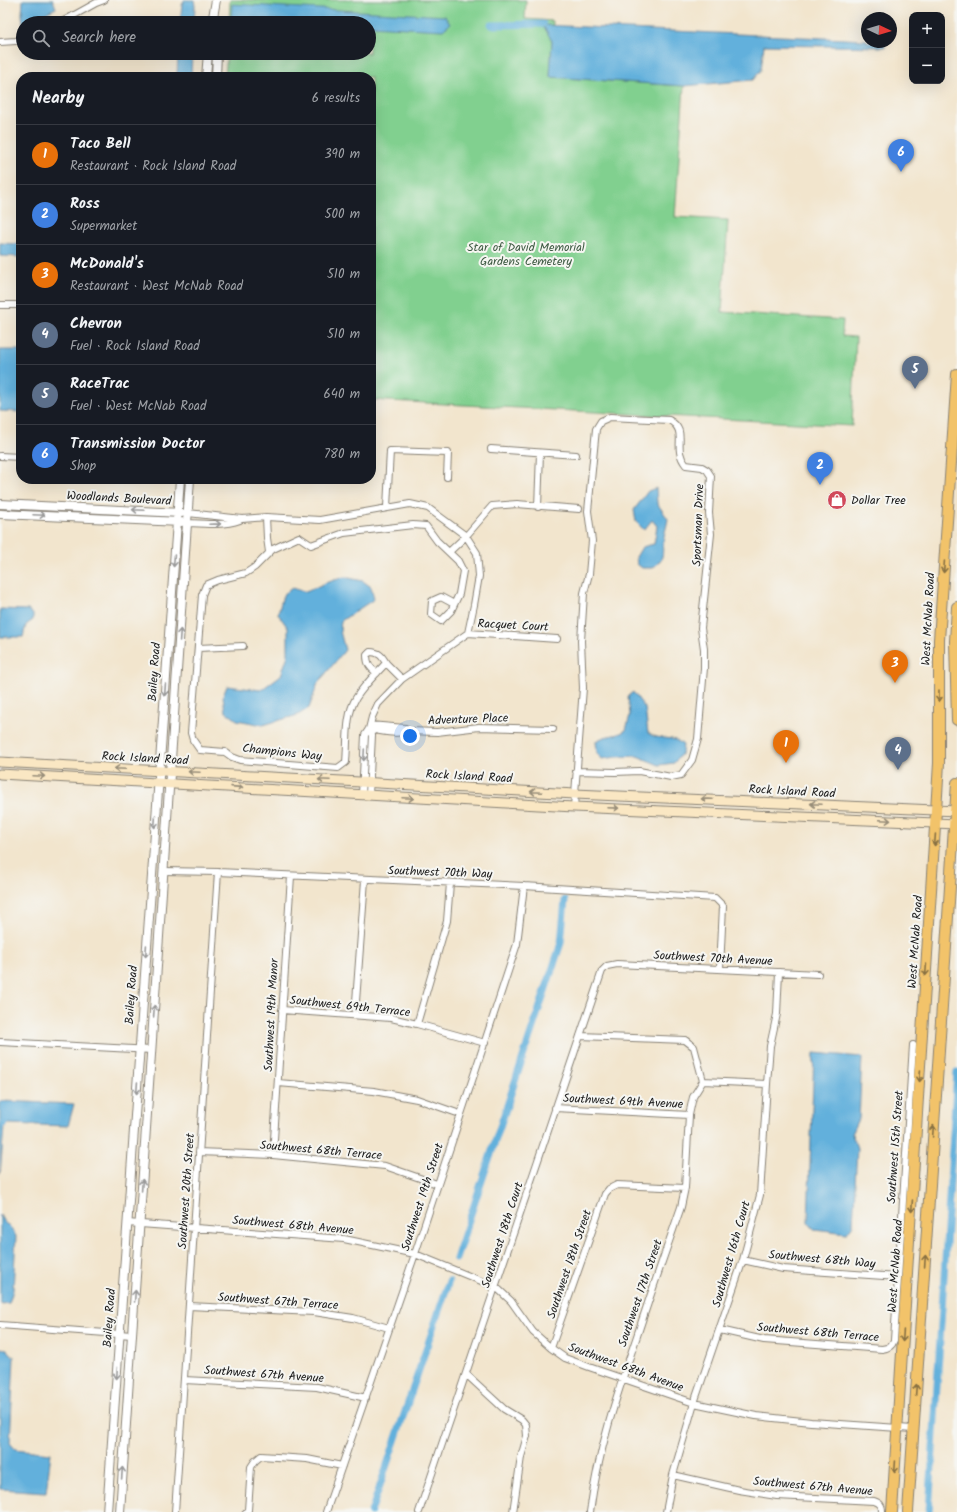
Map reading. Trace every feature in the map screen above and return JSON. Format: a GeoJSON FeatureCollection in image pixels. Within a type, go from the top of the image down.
{"type":"FeatureCollection","features":[{"type":"Feature","properties":{"kind":"main road","name":"West McNab Road"},"geometry":{"type":"LineString","coordinates":[[892,1512],[940,763],[939,640],[957,374]]}},
{"type":"Feature","properties":{"kind":"main road"},"geometry":{"type":"LineString","coordinates":[[957,607],[955,641],[957,720]]}},
{"type":"Feature","properties":{"kind":"main road","name":"Rock Island Road"},"geometry":{"type":"LineString","coordinates":[[0,762],[575,794],[956,811]]}},
{"type":"Feature","properties":{"kind":"main road","name":"Rock Island Road"},"geometry":{"type":"LineString","coordinates":[[0,774],[574,807],[956,824]]}},
{"type":"Feature","properties":{"kind":"main road"},"geometry":{"type":"LineString","coordinates":[[908,1512],[956,824],[957,783]]}},
{"type":"Feature","properties":{"kind":"street"},"geometry":{"type":"LineString","coordinates":[[73,16],[104,0]]}},
{"type":"Feature","properties":{"kind":"street"},"geometry":{"type":"LineString","coordinates":[[213,16],[216,0]]}},
{"type":"Feature","properties":{"kind":"street"},"geometry":{"type":"LineString","coordinates":[[216,0],[217,16]]}},
{"type":"Feature","properties":{"kind":"street"},"geometry":{"type":"LineString","coordinates":[[0,42],[16,41]]}},
{"type":"Feature","properties":{"kind":"street"},"geometry":{"type":"LineString","coordinates":[[206,72],[207,60]]}},
{"type":"Feature","properties":{"kind":"street"},"geometry":{"type":"LineString","coordinates":[[216,72],[217,60]]}},
{"type":"Feature","properties":{"kind":"street"},"geometry":{"type":"LineString","coordinates":[[0,305],[16,305]]}},
{"type":"Feature","properties":{"kind":"street","name":"Sportsman Drive"},"geometry":{"type":"LineString","coordinates":[[574,807],[576,771],[583,688],[581,652],[584,593],[589,574],[592,541],[588,511],[596,429],[601,421],[610,417],[669,420],[677,424],[680,431],[679,450],[682,461],[686,465],[702,467],[707,470],[711,476],[709,513],[711,534],[701,628],[704,649],[704,668],[698,739],[692,760],[681,775],[671,777],[638,771],[576,771]]}},
{"type":"Feature","properties":{"kind":"street"},"geometry":{"type":"LineString","coordinates":[[491,450],[576,455]]}},
{"type":"Feature","properties":{"kind":"street"},"geometry":{"type":"LineString","coordinates":[[387,507],[390,451],[448,452],[447,476]]}},
{"type":"Feature","properties":{"kind":"street"},"geometry":{"type":"LineString","coordinates":[[538,507],[540,453]]}},
{"type":"Feature","properties":{"kind":"street"},"geometry":{"type":"LineString","coordinates":[[0,456],[16,457]]}},
{"type":"Feature","properties":{"kind":"street","name":"Bailey Road"},"geometry":{"type":"LineString","coordinates":[[107,1512],[180,484]]}},
{"type":"Feature","properties":{"kind":"street","name":"Bailey Road"},"geometry":{"type":"LineString","coordinates":[[120,1512],[190,484]]}},
{"type":"Feature","properties":{"kind":"street","name":"Woodlands Boulevard"},"geometry":{"type":"LineString","coordinates":[[0,504],[188,513]]}},
{"type":"Feature","properties":{"kind":"street"},"geometry":{"type":"LineString","coordinates":[[188,513],[242,519],[266,517],[320,520],[410,504],[428,508],[466,536],[476,553],[479,576],[468,634],[402,679],[378,704],[365,735],[365,795]]}},
{"type":"Feature","properties":{"kind":"street"},"geometry":{"type":"LineString","coordinates":[[449,552],[466,536],[492,506],[517,504],[538,507],[579,509]]}},
{"type":"Feature","properties":{"kind":"street","name":"Woodlands Boulevard"},"geometry":{"type":"LineString","coordinates":[[0,514],[188,523]]}},
{"type":"Feature","properties":{"kind":"street"},"geometry":{"type":"LineString","coordinates":[[266,517],[267,538],[270,552]]}},
{"type":"Feature","properties":{"kind":"street"},"geometry":{"type":"LineString","coordinates":[[188,523],[221,524],[242,519]]}},
{"type":"Feature","properties":{"kind":"street","name":"Champions Way"},"geometry":{"type":"LineString","coordinates":[[386,663],[364,686],[355,700],[349,717],[346,762],[338,768],[240,760],[225,752],[200,750],[193,740],[191,733],[202,595],[206,585],[218,580],[246,573],[255,567],[273,549],[299,537],[311,545],[344,533],[413,524],[426,526],[437,541],[458,561],[463,571],[459,594],[454,604]]}},
{"type":"Feature","properties":{"kind":"street","name":"Racquet Court"},"geometry":{"type":"LineString","coordinates":[[468,634],[557,639]]}},
{"type":"Feature","properties":{"kind":"street"},"geometry":{"type":"LineString","coordinates":[[198,648],[242,646]]}},
{"type":"Feature","properties":{"kind":"street"},"geometry":{"type":"LineString","coordinates":[[377,673],[371,669],[367,662],[367,655],[370,652],[377,652],[383,656],[386,663],[402,679]]}},
{"type":"Feature","properties":{"kind":"street","name":"Adventure Place"},"geometry":{"type":"LineString","coordinates":[[369,727],[398,732],[408,730],[437,732],[479,727],[553,729]]}},
{"type":"Feature","properties":{"kind":"street","name":"Southwest 70th Way"},"geometry":{"type":"LineString","coordinates":[[164,871],[218,872],[365,880],[524,886],[715,898],[723,906],[720,969]]}},
{"type":"Feature","properties":{"kind":"street","name":"Southwest 20th Street"},"geometry":{"type":"LineString","coordinates":[[175,1512],[218,872]]}},
{"type":"Feature","properties":{"kind":"street","name":"Southwest 19th Manor"},"geometry":{"type":"LineString","coordinates":[[273,1155],[291,876]]}},
{"type":"Feature","properties":{"kind":"street"},"geometry":{"type":"LineString","coordinates":[[355,1015],[365,880]]}},
{"type":"Feature","properties":{"kind":"street"},"geometry":{"type":"LineString","coordinates":[[417,1024],[447,921],[450,883]]}},
{"type":"Feature","properties":{"kind":"street","name":"Southwest 19th Street"},"geometry":{"type":"LineString","coordinates":[[326,1512],[415,1254],[517,944],[524,886]]}},
{"type":"Feature","properties":{"kind":"street","name":"Southwest 70th Avenue"},"geometry":{"type":"LineString","coordinates":[[607,966],[617,964],[818,974]]}},
{"type":"Feature","properties":{"kind":"street","name":"Southwest 18th Court"},"geometry":{"type":"LineString","coordinates":[[419,1512],[602,971],[607,966]]}},
{"type":"Feature","properties":{"kind":"street","name":"Southwest 16th Court"},"geometry":{"type":"LineString","coordinates":[[666,1512],[673,1475],[694,1403],[743,1260],[760,1195],[770,1046],[777,1014],[779,972]]}},
{"type":"Feature","properties":{"kind":"street","name":"Southwest 69th Terrace"},"geometry":{"type":"LineString","coordinates":[[282,1010],[391,1018],[484,1043]]}},
{"type":"Feature","properties":{"kind":"street"},"geometry":{"type":"LineString","coordinates":[[580,1036],[686,1040],[694,1047],[703,1081],[767,1084]]}},
{"type":"Feature","properties":{"kind":"street"},"geometry":{"type":"LineString","coordinates":[[0,1042],[152,1050]]}},
{"type":"Feature","properties":{"kind":"street","name":"Southwest 15th Street"},"geometry":{"type":"LineString","coordinates":[[890,1346],[894,1340],[913,1045]]}},
{"type":"Feature","properties":{"kind":"street","name":"Southwest 17th Street"},"geometry":{"type":"LineString","coordinates":[[590,1512],[603,1442],[622,1379],[681,1207],[685,1188],[689,1115],[693,1097],[703,1081]]}},
{"type":"Feature","properties":{"kind":"street"},"geometry":{"type":"LineString","coordinates":[[278,1083],[374,1091],[417,1099],[460,1114]]}},
{"type":"Feature","properties":{"kind":"street","name":"Southwest 69th Avenue"},"geometry":{"type":"LineString","coordinates":[[556,1108],[689,1115]]}},
{"type":"Feature","properties":{"kind":"street","name":"Southwest 68th Terrace"},"geometry":{"type":"LineString","coordinates":[[200,1152],[273,1155],[385,1166],[437,1184]]}},
{"type":"Feature","properties":{"kind":"street","name":"Southwest 18th Street"},"geometry":{"type":"LineString","coordinates":[[551,1348],[605,1194],[609,1189],[618,1185],[685,1188]]}},
{"type":"Feature","properties":{"kind":"street","name":"Southwest 68th Avenue"},"geometry":{"type":"LineString","coordinates":[[127,1223],[344,1239],[415,1254],[496,1287],[511,1301],[533,1332],[551,1348],[565,1358],[622,1379],[694,1403],[756,1416],[811,1422],[913,1429]]}},
{"type":"Feature","properties":{"kind":"street","name":"Southwest 68th Way"},"geometry":{"type":"LineString","coordinates":[[743,1260],[783,1269],[898,1277]]}},
{"type":"Feature","properties":{"kind":"street","name":"Southwest 67th Terrace"},"geometry":{"type":"LineString","coordinates":[[189,1306],[314,1312],[353,1318],[389,1328]]}},
{"type":"Feature","properties":{"kind":"street"},"geometry":{"type":"LineString","coordinates":[[0,1325],[132,1335]]}},
{"type":"Feature","properties":{"kind":"street","name":"Southwest 68th Terrace"},"geometry":{"type":"LineString","coordinates":[[720,1330],[764,1340],[882,1349],[890,1346]]}},
{"type":"Feature","properties":{"kind":"street"},"geometry":{"type":"LineString","coordinates":[[466,1374],[504,1409],[522,1420],[526,1425],[527,1436],[521,1457],[513,1512]]}},
{"type":"Feature","properties":{"kind":"street","name":"Southwest 67th Avenue"},"geometry":{"type":"LineString","coordinates":[[184,1380],[317,1386],[366,1398]]}},
{"type":"Feature","properties":{"kind":"street"},"geometry":{"type":"LineString","coordinates":[[246,1512],[248,1510],[251,1467],[255,1460],[261,1456],[307,1459],[342,1466]]}},
{"type":"Feature","properties":{"kind":"street","name":"Southwest 67th Avenue"},"geometry":{"type":"LineString","coordinates":[[673,1475],[739,1490],[777,1496],[874,1501],[880,1503],[882,1512]]}},
{"type":"Feature","properties":{"kind":"green space","name":"Star of David Memorial Gardens Cemetery"},"geometry":{"type":"Polygon","coordinates":[[[230,0],[526,0],[525,19],[553,21],[550,77],[684,86],[675,217],[728,220],[722,312],[843,320],[842,336],[856,337],[852,426],[376,400],[376,72],[225,72],[226,60],[376,60],[376,16],[229,16],[230,0]]]}},
{"type":"Feature","properties":{"kind":"water"},"geometry":{"type":"Polygon","coordinates":[[[23,0],[53,0],[56,8],[40,16],[22,16],[23,0]]]}},
{"type":"Feature","properties":{"kind":"water"},"geometry":{"type":"Polygon","coordinates":[[[184,0],[194,0],[194,16],[181,16],[184,0]]]}},
{"type":"Feature","properties":{"kind":"water"},"geometry":{"type":"Polygon","coordinates":[[[232,4],[445,16],[450,24],[443,30],[376,26],[376,16],[231,16],[232,4]]]}},
{"type":"Feature","properties":{"kind":"water"},"geometry":{"type":"Polygon","coordinates":[[[543,25],[861,40],[861,47],[764,45],[761,70],[753,80],[684,86],[550,77],[552,41],[543,25]]]}},
{"type":"Feature","properties":{"kind":"water"},"geometry":{"type":"Polygon","coordinates":[[[178,60],[192,60],[191,72],[177,72],[178,60]]]}},
{"type":"Feature","properties":{"kind":"water"},"geometry":{"type":"Polygon","coordinates":[[[0,243],[16,244],[16,257],[0,256],[0,243]]]}},
{"type":"Feature","properties":{"kind":"water"},"geometry":{"type":"Polygon","coordinates":[[[0,350],[16,350],[16,412],[0,411],[0,350]]]}},
{"type":"Feature","properties":{"kind":"water"},"geometry":{"type":"Polygon","coordinates":[[[656,488],[657,503],[668,519],[663,539],[662,556],[653,568],[642,568],[637,564],[636,557],[642,547],[654,544],[657,526],[652,520],[644,530],[636,522],[634,510],[648,491],[656,488]]]}},
{"type":"Feature","properties":{"kind":"water"},"geometry":{"type":"Polygon","coordinates":[[[344,577],[363,581],[371,587],[374,599],[341,621],[340,631],[345,650],[318,683],[309,708],[298,715],[263,725],[237,720],[225,711],[223,696],[227,686],[261,690],[281,675],[288,655],[288,628],[278,614],[283,595],[292,588],[306,592],[325,583],[344,577]]]}},
{"type":"Feature","properties":{"kind":"water"},"geometry":{"type":"Polygon","coordinates":[[[0,609],[28,610],[33,614],[33,620],[26,625],[23,637],[0,637],[0,609]]]}},
{"type":"Feature","properties":{"kind":"water"},"geometry":{"type":"Polygon","coordinates":[[[633,692],[645,708],[648,733],[653,736],[675,740],[683,745],[682,753],[674,763],[659,765],[637,756],[602,759],[597,753],[596,741],[604,737],[619,734],[626,730],[630,715],[628,696],[633,692]]]}},
{"type":"Feature","properties":{"kind":"water"},"geometry":{"type":"Polygon","coordinates":[[[814,1053],[862,1057],[859,1119],[852,1134],[857,1148],[853,1225],[847,1233],[814,1229],[808,1222],[814,1053]]]}},
{"type":"Feature","properties":{"kind":"water"},"geometry":{"type":"Polygon","coordinates":[[[0,1101],[74,1104],[68,1126],[8,1124],[4,1128],[0,1174],[0,1101]]]}},
{"type":"Feature","properties":{"kind":"water"},"geometry":{"type":"Polygon","coordinates":[[[0,1215],[16,1236],[13,1290],[9,1303],[0,1304],[0,1215]]]}},
{"type":"Feature","properties":{"kind":"water"},"geometry":{"type":"Polygon","coordinates":[[[0,1348],[7,1349],[14,1357],[10,1443],[15,1449],[51,1453],[46,1492],[0,1489],[0,1348]]]}},
{"type":"Feature","properties":{"kind":"waterway"},"geometry":{"type":"LineString","coordinates":[[491,25],[543,24]]}},
{"type":"Feature","properties":{"kind":"waterway"},"geometry":{"type":"LineString","coordinates":[[456,1259],[561,943],[565,900]]}},
{"type":"Feature","properties":{"kind":"waterway"},"geometry":{"type":"LineString","coordinates":[[929,1512],[957,1072]]}},
{"type":"Feature","properties":{"kind":"waterway"},"geometry":{"type":"LineString","coordinates":[[371,1512],[449,1281]]}},
{"type":"Feature","properties":{"kind":"place","name":"Transmission Doctor"},"geometry":{"type":"Point","coordinates":[901,172]}},
{"type":"Feature","properties":{"kind":"place","name":"RaceTrac"},"geometry":{"type":"Point","coordinates":[915,389]}},
{"type":"Feature","properties":{"kind":"place","name":"Ross"},"geometry":{"type":"Point","coordinates":[820,485]}},
{"type":"Feature","properties":{"kind":"place","name":"Dollar Tree"},"geometry":{"type":"Point","coordinates":[837,500]}},
{"type":"Feature","properties":{"kind":"place","name":"McDonald's"},"geometry":{"type":"Point","coordinates":[895,683]}},
{"type":"Feature","properties":{"kind":"place","name":"Taco Bell"},"geometry":{"type":"Point","coordinates":[786,763]}},
{"type":"Feature","properties":{"kind":"place","name":"Chevron"},"geometry":{"type":"Point","coordinates":[898,770]}}]}
